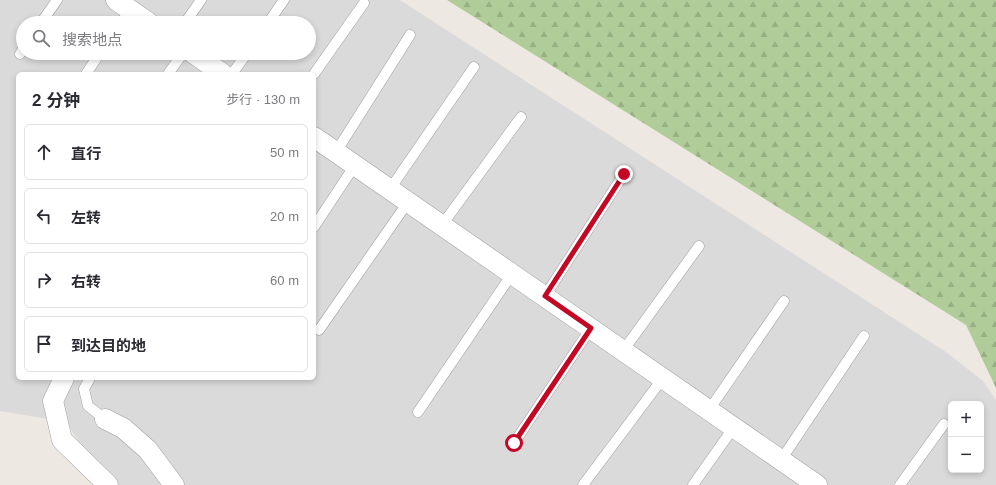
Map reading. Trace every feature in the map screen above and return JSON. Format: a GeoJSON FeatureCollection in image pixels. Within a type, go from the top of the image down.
{"type":"FeatureCollection","features":[{"type":"Feature","properties":{"kind":"street"},"geometry":{"type":"LineString","coordinates":[[123,7],[138,16]]}},
{"type":"Feature","properties":{"kind":"street"},"geometry":{"type":"LineString","coordinates":[[203,60],[220,72]]}},
{"type":"Feature","properties":{"kind":"street"},"geometry":{"type":"LineString","coordinates":[[316,138],[781,460],[805,482]]}},
{"type":"Feature","properties":{"kind":"street"},"geometry":{"type":"LineString","coordinates":[[63,380],[53,401],[62,440],[108,485]]}},
{"type":"Feature","properties":{"kind":"street"},"geometry":{"type":"LineString","coordinates":[[106,419],[123,428],[148,450],[174,485]]}},
{"type":"Feature","properties":{"kind":"lane"},"geometry":{"type":"LineString","coordinates":[[46,16],[57,0]]}},
{"type":"Feature","properties":{"kind":"lane"},"geometry":{"type":"LineString","coordinates":[[190,16],[201,0]]}},
{"type":"Feature","properties":{"kind":"lane"},"geometry":{"type":"LineString","coordinates":[[273,16],[284,0]]}},
{"type":"Feature","properties":{"kind":"lane"},"geometry":{"type":"LineString","coordinates":[[315,72],[364,3]]}},
{"type":"Feature","properties":{"kind":"lane"},"geometry":{"type":"LineString","coordinates":[[336,152],[410,35]]}},
{"type":"Feature","properties":{"kind":"lane"},"geometry":{"type":"LineString","coordinates":[[87,72],[95,60]]}},
{"type":"Feature","properties":{"kind":"lane"},"geometry":{"type":"LineString","coordinates":[[169,72],[178,60]]}},
{"type":"Feature","properties":{"kind":"lane"},"geometry":{"type":"LineString","coordinates":[[233,72],[242,60]]}},
{"type":"Feature","properties":{"kind":"lane"},"geometry":{"type":"LineString","coordinates":[[390,189],[474,67]]}},
{"type":"Feature","properties":{"kind":"lane"},"geometry":{"type":"LineString","coordinates":[[442,225],[521,117]]}},
{"type":"Feature","properties":{"kind":"lane"},"geometry":{"type":"LineString","coordinates":[[316,224],[355,165]]}},
{"type":"Feature","properties":{"kind":"lane"},"geometry":{"type":"LineString","coordinates":[[545,296],[624,174]]}},
{"type":"Feature","properties":{"kind":"lane"},"geometry":{"type":"LineString","coordinates":[[319,330],[408,202]]}},
{"type":"Feature","properties":{"kind":"lane"},"geometry":{"type":"LineString","coordinates":[[623,351],[699,246]]}},
{"type":"Feature","properties":{"kind":"lane"},"geometry":{"type":"LineString","coordinates":[[418,412],[512,274]]}},
{"type":"Feature","properties":{"kind":"lane"},"geometry":{"type":"LineString","coordinates":[[709,410],[784,301]]}},
{"type":"Feature","properties":{"kind":"lane"},"geometry":{"type":"LineString","coordinates":[[514,443],[591,328]]}},
{"type":"Feature","properties":{"kind":"lane"},"geometry":{"type":"LineString","coordinates":[[781,460],[864,336]]}},
{"type":"Feature","properties":{"kind":"lane"},"geometry":{"type":"LineString","coordinates":[[583,485],[663,378]]}},
{"type":"Feature","properties":{"kind":"lane"},"geometry":{"type":"LineString","coordinates":[[89,380],[84,389],[88,406],[106,419]]}},
{"type":"Feature","properties":{"kind":"lane"},"geometry":{"type":"LineString","coordinates":[[900,485],[944,424]]}},
{"type":"Feature","properties":{"kind":"lane"},"geometry":{"type":"LineString","coordinates":[[693,485],[734,427]]}},
{"type":"Feature","properties":{"kind":"shaded area"},"geometry":{"type":"Polygon","coordinates":[[[0,0],[400,0],[946,352],[983,381],[996,400],[996,485],[108,485],[66,422],[0,411],[0,0]]]}},
{"type":"Feature","properties":{"kind":"green space"},"geometry":{"type":"Polygon","coordinates":[[[447,0],[996,0],[996,388],[966,325],[447,0]]]}},
{"type":"Feature","properties":{"kind":"route"},"geometry":{"type":"LineString","coordinates":[[514,443],[591,328],[545,296],[624,174]]}}]}
